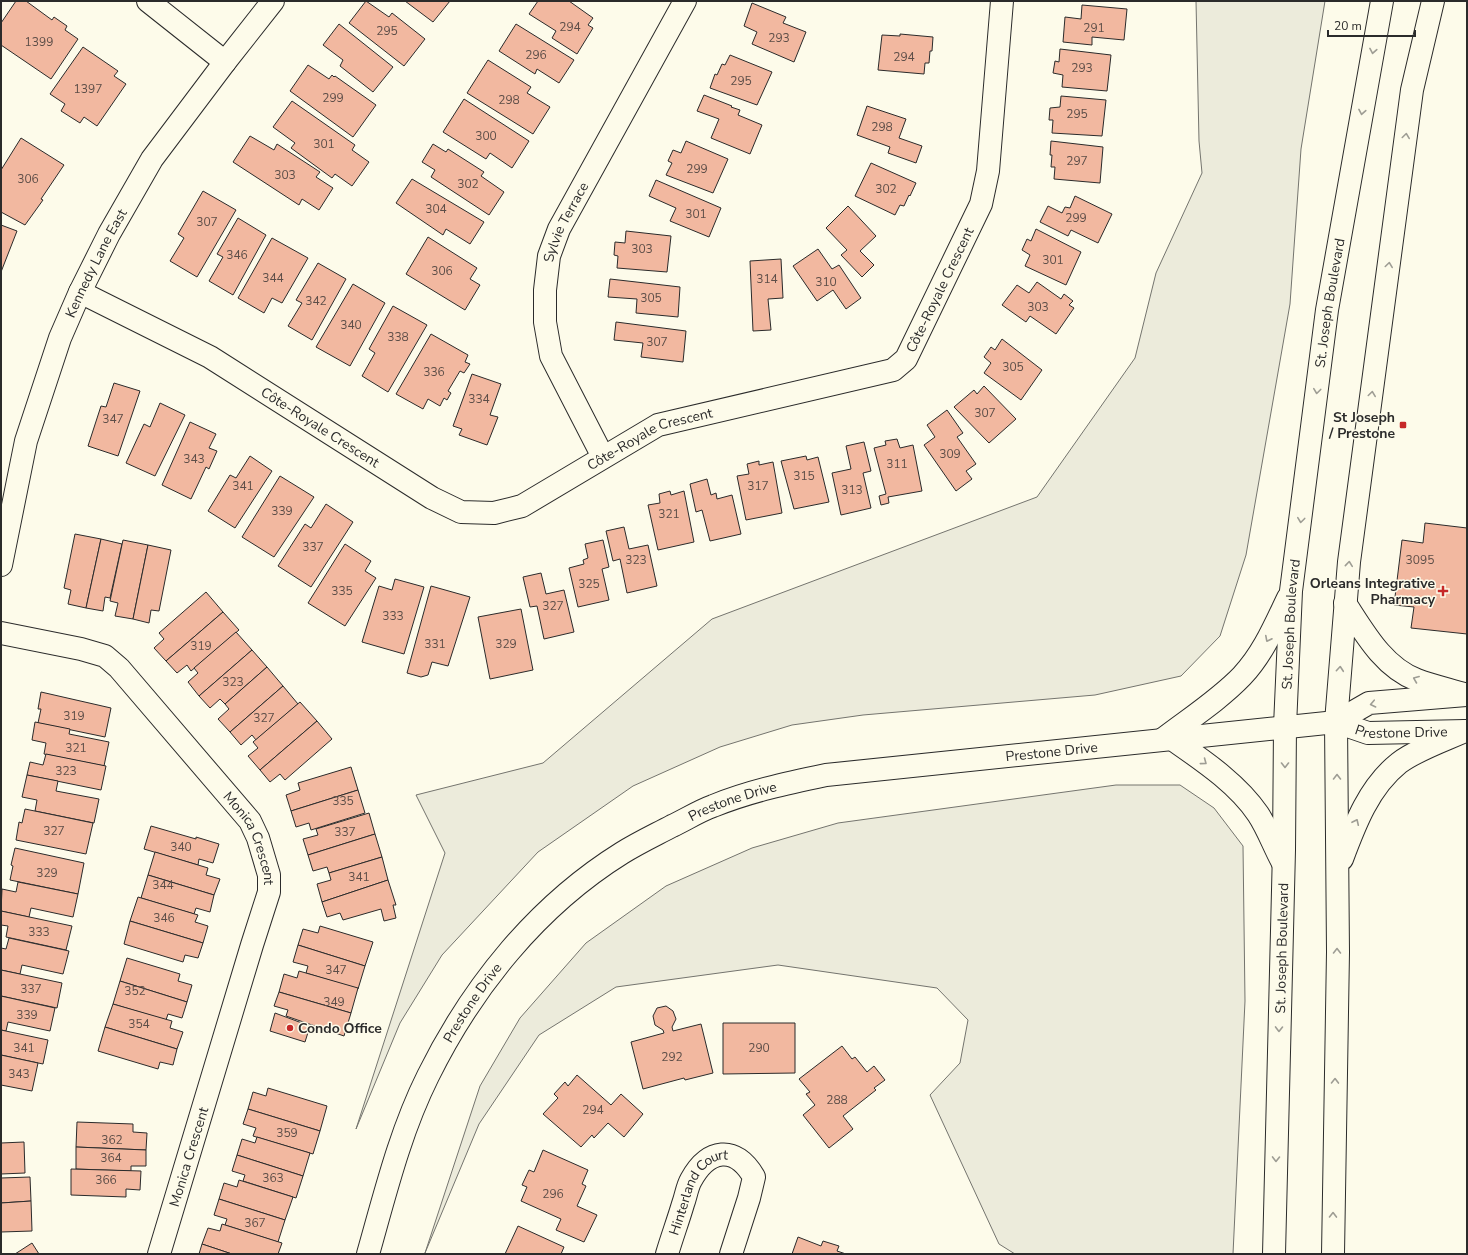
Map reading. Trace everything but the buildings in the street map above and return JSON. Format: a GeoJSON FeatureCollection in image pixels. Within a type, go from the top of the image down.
{"type":"FeatureCollection","features":[{"type":"Feature","properties":{"kind":"street"},"geometry":{"type":"LineString","coordinates":[[148,1],[225,62]]}},
{"type":"Feature","properties":{"kind":"street","name":"Kennedy Lane East"},"geometry":{"type":"LineString","coordinates":[[1,565],[26,441],[60,338],[80,292],[109,234],[152,159],[273,1]]}},
{"type":"Feature","properties":{"kind":"street","name":"Sylvie Terrace"},"geometry":{"type":"LineString","coordinates":[[603,457],[551,356],[545,322],[545,290],[549,256],[558,229],[685,1]]}},
{"type":"Feature","properties":{"kind":"street","name":"Côte-Royale Crescent"},"geometry":{"type":"LineString","coordinates":[[80,292],[210,356],[432,498],[461,512],[494,513],[522,506],[658,425],[893,370],[906,359],[981,204],[988,171],[1002,1]]}},
{"type":"Feature","properties":{"kind":"street","name":"St. Joseph Boulevard"},"geometry":{"type":"LineString","coordinates":[[1274,1254],[1284,864],[1285,726],[1291,591],[1328,310],[1382,1]]}},
{"type":"Feature","properties":{"kind":"street"},"geometry":{"type":"LineString","coordinates":[[1333,1254],[1338,952],[1336,722],[1345,603],[1350,554],[1412,90],[1433,1]]}},
{"type":"Feature","properties":{"kind":"street"},"geometry":{"type":"LineString","coordinates":[[1284,864],[1258,814],[1236,789],[1205,762],[1167,739],[1242,676],[1263,648],[1291,591]]}},
{"type":"Feature","properties":{"kind":"street"},"geometry":{"type":"LineString","coordinates":[[1345,603],[1369,640],[1388,661],[1401,672],[1417,680],[1467,695]]}},
{"type":"Feature","properties":{"kind":"street","name":"Monica Crescent"},"geometry":{"type":"LineString","coordinates":[[1,634],[81,649],[105,656],[119,668],[250,821],[258,838],[269,875],[270,892],[247,960],[159,1254]]}},
{"type":"Feature","properties":{"kind":"street","name":"Prestone Drive"},"geometry":{"type":"LineString","coordinates":[[1336,722],[1369,703],[1467,695]]}},
{"type":"Feature","properties":{"kind":"street","name":"Prestone Drive"},"geometry":{"type":"LineString","coordinates":[[368,1254],[404,1133],[427,1077],[458,1020],[477,990],[543,916],[568,893],[622,853],[712,806],[776,786],[819,776],[1285,726],[1336,722],[1368,732],[1466,731]]}},
{"type":"Feature","properties":{"kind":"street"},"geometry":{"type":"LineString","coordinates":[[1337,872],[1367,800],[1383,780],[1406,759],[1466,731]]}},
{"type":"Feature","properties":{"kind":"street","name":"Hinterland Court"},"geometry":{"type":"LineString","coordinates":[[667,1254],[691,1180],[709,1158],[717,1154],[727,1154],[740,1159],[748,1167],[754,1177],[749,1198],[731,1254]]}},
{"type":"Feature","properties":{"kind":"shaded area"},"geometry":{"type":"Polygon","coordinates":[[[1196,1],[1325,1],[1301,149],[1290,304],[1246,555],[1220,636],[1181,676],[1095,695],[863,715],[792,725],[720,747],[633,786],[538,852],[442,955],[400,1023],[356,1129],[445,853],[416,795],[543,763],[712,619],[1037,497],[1135,358],[1156,273],[1202,173],[1199,141],[1196,1]]]}},
{"type":"Feature","properties":{"kind":"shaded area"},"geometry":{"type":"Polygon","coordinates":[[[1116,785],[1180,785],[1214,808],[1243,846],[1245,1001],[1233,1254],[1015,1254],[999,1244],[930,1095],[960,1063],[968,1020],[937,988],[778,965],[616,987],[539,1035],[479,1124],[425,1253],[480,1086],[520,1018],[586,943],[666,886],[752,848],[838,823],[1116,785]]]}},
{"type":"Feature","properties":{"kind":"place","name":"St Joseph / Prestone"},"geometry":{"type":"Point","coordinates":[1403,425]}},
{"type":"Feature","properties":{"kind":"place","name":"Orleans Integrative Pharmacy"},"geometry":{"type":"Point","coordinates":[1443,591]}},
{"type":"Feature","properties":{"kind":"place","name":"Condo Office"},"geometry":{"type":"Point","coordinates":[290,1028]}}]}
